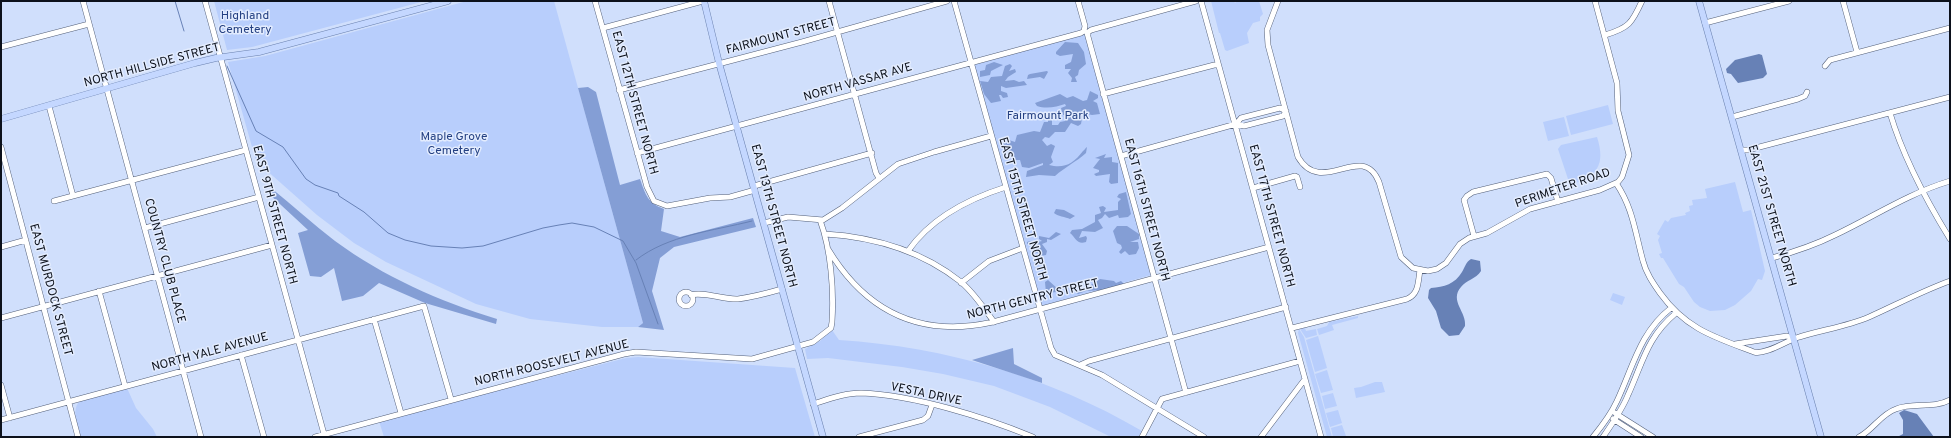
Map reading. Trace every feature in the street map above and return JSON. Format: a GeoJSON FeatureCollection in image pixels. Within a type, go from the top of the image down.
{"type":"FeatureCollection","features":[{"type":"Feature","properties":{"kind":"main road","name":"NORTH HILLSIDE STREET"},"geometry":{"type":"LineString","coordinates":[[1,119],[221,57],[259,52],[448,1]]}},
{"type":"Feature","properties":{"kind":"main road","name":"EAST 13TH STREET NORTH"},"geometry":{"type":"LineString","coordinates":[[703,1],[823,437]]}},
{"type":"Feature","properties":{"kind":"main road","name":"EAST 21ST STREET NORTH"},"geometry":{"type":"LineString","coordinates":[[1699,1],[1822,437]]}},
{"type":"Feature","properties":{"kind":"street","name":"COUNTRY CLUB PLACE"},"geometry":{"type":"LineString","coordinates":[[83,1],[201,437]]}},
{"type":"Feature","properties":{"kind":"street","name":"EAST 9TH STREET NORTH"},"geometry":{"type":"LineString","coordinates":[[205,1],[324,434]]}},
{"type":"Feature","properties":{"kind":"street","name":"EAST 12TH STREET NORTH"},"geometry":{"type":"LineString","coordinates":[[595,1],[647,188],[654,201],[667,206],[710,198],[730,197],[755,188]]}},
{"type":"Feature","properties":{"kind":"street"},"geometry":{"type":"LineString","coordinates":[[603,28],[703,1]]}},
{"type":"Feature","properties":{"kind":"street"},"geometry":{"type":"LineString","coordinates":[[829,1],[879,178]]}},
{"type":"Feature","properties":{"kind":"street","name":"FAIRMOUNT STREET"},"geometry":{"type":"LineString","coordinates":[[619,90],[838,32],[947,1]]}},
{"type":"Feature","properties":{"kind":"street","name":"EAST 15TH STREET NORTH"},"geometry":{"type":"LineString","coordinates":[[954,1],[970,63],[1051,348],[1054,353],[1080,365]]}},
{"type":"Feature","properties":{"kind":"street","name":"EAST 16TH STREET NORTH"},"geometry":{"type":"LineString","coordinates":[[1078,1],[1186,393]]}},
{"type":"Feature","properties":{"kind":"street","name":"NORTH VASSAR AVE"},"geometry":{"type":"LineString","coordinates":[[637,153],[855,95],[1196,1]]}},
{"type":"Feature","properties":{"kind":"street","name":"EAST 17TH STREET NORTH"},"geometry":{"type":"LineString","coordinates":[[1201,1],[1321,437]]}},
{"type":"Feature","properties":{"kind":"street"},"geometry":{"type":"LineString","coordinates":[[1278,1],[1269,24],[1267,41],[1298,157],[1308,170],[1324,174],[1358,166],[1366,168],[1376,175],[1401,256],[1409,266],[1420,270],[1416,292],[1407,299],[1292,328]]}},
{"type":"Feature","properties":{"kind":"street","name":"PERIMETER ROAD"},"geometry":{"type":"LineString","coordinates":[[1420,270],[1433,270],[1443,266],[1451,258],[1460,244],[1474,236],[1487,233],[1530,210],[1616,183],[1622,177],[1629,155],[1618,112],[1617,83],[1595,1]]}},
{"type":"Feature","properties":{"kind":"street"},"geometry":{"type":"LineString","coordinates":[[1605,35],[1622,30],[1630,24],[1642,1]]}},
{"type":"Feature","properties":{"kind":"street"},"geometry":{"type":"LineString","coordinates":[[1705,23],[1789,1]]}},
{"type":"Feature","properties":{"kind":"street"},"geometry":{"type":"LineString","coordinates":[[1843,1],[1857,52]]}},
{"type":"Feature","properties":{"kind":"street"},"geometry":{"type":"LineString","coordinates":[[1,47],[89,24]]}},
{"type":"Feature","properties":{"kind":"street"},"geometry":{"type":"LineString","coordinates":[[1825,66],[1830,60],[1950,28]]}},
{"type":"Feature","properties":{"kind":"street"},"geometry":{"type":"LineString","coordinates":[[1104,94],[1218,64]]}},
{"type":"Feature","properties":{"kind":"street"},"geometry":{"type":"LineString","coordinates":[[1732,117],[1798,99],[1805,96],[1807,92]]}},
{"type":"Feature","properties":{"kind":"street"},"geometry":{"type":"LineString","coordinates":[[1741,150],[1748,150],[1950,97]]}},
{"type":"Feature","properties":{"kind":"street"},"geometry":{"type":"LineString","coordinates":[[48,106],[73,196]]}},
{"type":"Feature","properties":{"kind":"street"},"geometry":{"type":"LineString","coordinates":[[1236,124],[1241,118],[1280,108],[1286,111]]}},
{"type":"Feature","properties":{"kind":"street"},"geometry":{"type":"LineString","coordinates":[[1121,156],[1236,124],[1244,126],[1283,116],[1286,111]]}},
{"type":"Feature","properties":{"kind":"street"},"geometry":{"type":"LineString","coordinates":[[1890,113],[1900,143],[1923,191],[1950,239]]}},
{"type":"Feature","properties":{"kind":"street"},"geometry":{"type":"LineString","coordinates":[[764,223],[788,217],[820,220],[842,208],[898,164],[991,136]]}},
{"type":"Feature","properties":{"kind":"street","name":"EAST MURDOCK STREET"},"geometry":{"type":"LineString","coordinates":[[1,147],[78,437]]}},
{"type":"Feature","properties":{"kind":"street"},"geometry":{"type":"LineString","coordinates":[[54,201],[246,150]]}},
{"type":"Feature","properties":{"kind":"street"},"geometry":{"type":"LineString","coordinates":[[755,188],[872,153]]}},
{"type":"Feature","properties":{"kind":"street"},"geometry":{"type":"LineString","coordinates":[[1474,236],[1464,200],[1473,192],[1546,174],[1551,178],[1558,202]]}},
{"type":"Feature","properties":{"kind":"street"},"geometry":{"type":"LineString","coordinates":[[1253,188],[1295,176],[1297,177],[1300,187]]}},
{"type":"Feature","properties":{"kind":"street"},"geometry":{"type":"LineString","coordinates":[[1772,258],[1808,247],[1837,234],[1874,213],[1923,191],[1950,181]]}},
{"type":"Feature","properties":{"kind":"street"},"geometry":{"type":"LineString","coordinates":[[1616,183],[1629,207],[1647,273],[1671,308],[1696,328],[1754,352],[1760,353],[1789,343],[1794,339],[1837,328],[1869,317],[1930,288],[1950,282]]}},
{"type":"Feature","properties":{"kind":"street"},"geometry":{"type":"LineString","coordinates":[[908,251],[916,240],[942,216],[981,195],[1006,187]]}},
{"type":"Feature","properties":{"kind":"street"},"geometry":{"type":"LineString","coordinates":[[144,228],[259,197]]}},
{"type":"Feature","properties":{"kind":"street","name":"NORTH ROOSEVELT AVENUE"},"geometry":{"type":"LineString","coordinates":[[315,437],[451,399],[624,354],[636,352],[752,359],[813,342],[830,328],[832,322],[832,280],[825,234],[820,220]]}},
{"type":"Feature","properties":{"kind":"street"},"geometry":{"type":"LineString","coordinates":[[825,234],[872,240],[908,251],[940,267],[961,283],[980,303],[994,322]]}},
{"type":"Feature","properties":{"kind":"street"},"geometry":{"type":"LineString","coordinates":[[1,247],[26,240]]}},
{"type":"Feature","properties":{"kind":"street"},"geometry":{"type":"LineString","coordinates":[[1,318],[44,307],[99,290],[272,245]]}},
{"type":"Feature","properties":{"kind":"street","name":"NORTH GENTRY STREET"},"geometry":{"type":"LineString","coordinates":[[827,247],[838,266],[860,292],[868,298],[901,318],[930,326],[953,328],[994,322],[1269,247]]}},
{"type":"Feature","properties":{"kind":"street"},"geometry":{"type":"LineString","coordinates":[[961,283],[989,262],[1023,248]]}},
{"type":"Feature","properties":{"kind":"street"},"geometry":{"type":"LineString","coordinates":[[691,295],[696,293],[720,298],[738,299],[782,289]]}},
{"type":"Feature","properties":{"kind":"street"},"geometry":{"type":"LineString","coordinates":[[99,290],[125,386]]}},
{"type":"Feature","properties":{"kind":"street","name":"NORTH YALE AVENUE"},"geometry":{"type":"LineString","coordinates":[[1,420],[424,306],[451,399]]}},
{"type":"Feature","properties":{"kind":"street"},"geometry":{"type":"LineString","coordinates":[[1080,365],[1089,361],[1286,307]]}},
{"type":"Feature","properties":{"kind":"street"},"geometry":{"type":"LineString","coordinates":[[1593,437],[1612,411],[1643,339],[1654,323],[1671,308]]}},
{"type":"Feature","properties":{"kind":"street"},"geometry":{"type":"LineString","coordinates":[[1603,437],[1618,414],[1628,394],[1651,341],[1663,324],[1676,313]]}},
{"type":"Feature","properties":{"kind":"street"},"geometry":{"type":"LineString","coordinates":[[374,319],[401,413]]}},
{"type":"Feature","properties":{"kind":"street"},"geometry":{"type":"LineString","coordinates":[[1734,344],[1787,336],[1794,339]]}},
{"type":"Feature","properties":{"kind":"street"},"geometry":{"type":"LineString","coordinates":[[241,355],[264,437]]}},
{"type":"Feature","properties":{"kind":"street"},"geometry":{"type":"LineString","coordinates":[[1142,437],[1162,399],[1300,362]]}},
{"type":"Feature","properties":{"kind":"street"},"geometry":{"type":"LineString","coordinates":[[1080,365],[1102,375],[1157,407],[1204,437]]}},
{"type":"Feature","properties":{"kind":"street"},"geometry":{"type":"LineString","coordinates":[[1261,437],[1305,379]]}},
{"type":"Feature","properties":{"kind":"street"},"geometry":{"type":"LineString","coordinates":[[1,385],[10,418]]}},
{"type":"Feature","properties":{"kind":"street","name":"VESTA DRIVE"},"geometry":{"type":"LineString","coordinates":[[814,404],[848,394],[861,393],[893,397],[932,405],[1011,428],[1032,437]]}},
{"type":"Feature","properties":{"kind":"street"},"geometry":{"type":"LineString","coordinates":[[1859,437],[1895,409],[1905,406],[1936,405],[1950,400]]}},
{"type":"Feature","properties":{"kind":"street"},"geometry":{"type":"LineString","coordinates":[[859,437],[923,420],[928,416],[932,405]]}},
{"type":"Feature","properties":{"kind":"street"},"geometry":{"type":"LineString","coordinates":[[1612,411],[1653,437]]}},
{"type":"Feature","properties":{"kind":"street"},"geometry":{"type":"LineString","coordinates":[[1608,417],[1641,437]]}},
{"type":"Feature","properties":{"kind":"green space","name":"Highland Cemetery"},"geometry":{"type":"Polygon","coordinates":[[[214,1],[425,1],[252,47],[227,50],[214,1]]]}},
{"type":"Feature","properties":{"kind":"green space","name":"Maple Grove Cemetery"},"geometry":{"type":"Polygon","coordinates":[[[467,1],[554,1],[643,323],[638,327],[602,327],[530,319],[476,304],[386,262],[354,243],[317,215],[256,161],[228,62],[265,56],[467,1]]]}},
{"type":"Feature","properties":{"kind":"green space"},"geometry":{"type":"Polygon","coordinates":[[[1211,1],[1234,1],[1235,3],[1237,1],[1259,1],[1263,14],[1260,17],[1260,21],[1253,23],[1247,33],[1249,43],[1227,51],[1225,50],[1211,1]]]}},
{"type":"Feature","properties":{"kind":"green space","name":"Fairmount Park"},"geometry":{"type":"Polygon","coordinates":[[[1085,34],[1151,275],[1042,306],[974,65],[1085,34]]]}},
{"type":"Feature","properties":{"kind":"green space"},"geometry":{"type":"Polygon","coordinates":[[[1608,105],[1613,124],[1571,135],[1566,116],[1608,105]]]}},
{"type":"Feature","properties":{"kind":"green space"},"geometry":{"type":"Polygon","coordinates":[[[1564,117],[1569,136],[1548,141],[1543,122],[1564,117]]]}},
{"type":"Feature","properties":{"kind":"green space"},"geometry":{"type":"Polygon","coordinates":[[[1597,137],[1600,147],[1600,162],[1597,168],[1593,174],[1587,178],[1570,185],[1558,149],[1561,145],[1597,137]]]}},
{"type":"Feature","properties":{"kind":"green space"},"geometry":{"type":"Polygon","coordinates":[[[1735,182],[1743,212],[1751,210],[1765,271],[1762,280],[1758,279],[1751,291],[1735,305],[1725,310],[1710,311],[1700,307],[1694,302],[1684,287],[1679,284],[1663,258],[1661,258],[1659,254],[1662,253],[1658,240],[1660,236],[1657,234],[1665,220],[1668,222],[1671,218],[1686,215],[1685,213],[1690,211],[1689,206],[1693,205],[1692,200],[1707,198],[1705,189],[1735,182]]]}},
{"type":"Feature","properties":{"kind":"green space"},"geometry":{"type":"Polygon","coordinates":[[[1613,293],[1625,297],[1622,305],[1610,300],[1613,293]]]}},
{"type":"Feature","properties":{"kind":"green space"},"geometry":{"type":"Polygon","coordinates":[[[1358,316],[1358,318],[1332,325],[1334,330],[1319,335],[1317,329],[1327,326],[1329,322],[1358,316]]]}},
{"type":"Feature","properties":{"kind":"green space"},"geometry":{"type":"Polygon","coordinates":[[[1305,328],[1306,331],[1316,329],[1317,335],[1306,338],[1300,329],[1305,328]]]}},
{"type":"Feature","properties":{"kind":"green space"},"geometry":{"type":"Polygon","coordinates":[[[1299,329],[1304,337],[1332,437],[1327,437],[1298,333],[1299,329]]]}},
{"type":"Feature","properties":{"kind":"green space"},"geometry":{"type":"Polygon","coordinates":[[[832,330],[839,340],[919,350],[958,358],[1034,380],[1107,412],[1142,431],[1138,437],[1111,437],[1050,407],[994,386],[943,374],[902,367],[828,358],[807,359],[805,349],[820,341],[832,330]]]}},
{"type":"Feature","properties":{"kind":"green space"},"geometry":{"type":"Polygon","coordinates":[[[1318,336],[1327,368],[1315,372],[1306,340],[1318,336]]]}},
{"type":"Feature","properties":{"kind":"green space"},"geometry":{"type":"Polygon","coordinates":[[[638,357],[795,368],[815,437],[384,437],[379,421],[626,358],[638,357]]]}},
{"type":"Feature","properties":{"kind":"green space"},"geometry":{"type":"Polygon","coordinates":[[[1327,370],[1333,390],[1321,393],[1315,374],[1327,370]]]}},
{"type":"Feature","properties":{"kind":"green space"},"geometry":{"type":"Polygon","coordinates":[[[1375,382],[1382,382],[1385,392],[1356,398],[1354,388],[1375,382]]]}},
{"type":"Feature","properties":{"kind":"green space"},"geometry":{"type":"Polygon","coordinates":[[[127,388],[136,408],[153,429],[157,437],[81,437],[75,413],[81,400],[127,388]]]}},
{"type":"Feature","properties":{"kind":"green space"},"geometry":{"type":"Polygon","coordinates":[[[1333,393],[1337,406],[1325,409],[1322,396],[1333,393]]]}},
{"type":"Feature","properties":{"kind":"green space"},"geometry":{"type":"Polygon","coordinates":[[[1338,410],[1342,423],[1330,427],[1326,413],[1338,410]]]}},
{"type":"Feature","properties":{"kind":"green space"},"geometry":{"type":"Polygon","coordinates":[[[1342,425],[1346,436],[1333,437],[1331,428],[1342,425]]]}},
{"type":"Feature","properties":{"kind":"shaded area"},"geometry":{"type":"Polygon","coordinates":[[[1065,42],[1078,43],[1084,52],[1086,64],[1079,70],[1078,75],[1075,77],[1077,82],[1071,82],[1072,78],[1068,73],[1071,69],[1065,69],[1065,65],[1071,62],[1073,54],[1060,56],[1056,54],[1065,42]]]}},
{"type":"Feature","properties":{"kind":"shaded area"},"geometry":{"type":"Polygon","coordinates":[[[1759,54],[1762,55],[1767,74],[1763,78],[1738,83],[1731,74],[1727,73],[1726,69],[1735,60],[1759,54]]]}},
{"type":"Feature","properties":{"kind":"shaded area"},"geometry":{"type":"Polygon","coordinates":[[[994,62],[1003,65],[991,71],[990,75],[980,77],[980,71],[985,70],[986,65],[994,62]]]}},
{"type":"Feature","properties":{"kind":"shaded area"},"geometry":{"type":"Polygon","coordinates":[[[1010,64],[1012,66],[1009,71],[1015,69],[1016,72],[1005,81],[1024,81],[1027,85],[1006,88],[1001,86],[1001,91],[1007,93],[1008,97],[1003,98],[999,95],[1001,101],[991,103],[984,94],[980,81],[988,82],[991,77],[1002,76],[1005,66],[1010,64]]]}},
{"type":"Feature","properties":{"kind":"shaded area"},"geometry":{"type":"Polygon","coordinates":[[[1048,72],[1044,79],[1040,77],[1027,79],[1028,75],[1030,74],[1048,72]]]}},
{"type":"Feature","properties":{"kind":"shaded area"},"geometry":{"type":"Polygon","coordinates":[[[588,87],[596,92],[620,185],[640,179],[648,198],[654,204],[664,209],[661,231],[680,237],[753,218],[756,227],[674,247],[660,258],[652,291],[664,330],[638,327],[643,323],[578,88],[588,87]]]}},
{"type":"Feature","properties":{"kind":"shaded area"},"geometry":{"type":"Polygon","coordinates":[[[1090,91],[1098,95],[1098,98],[1093,101],[1097,103],[1100,114],[1092,115],[1083,113],[1081,124],[1078,126],[1071,123],[1065,132],[1055,132],[1049,138],[1045,137],[1042,140],[1047,146],[1051,144],[1055,146],[1051,157],[1053,162],[1049,165],[1064,166],[1076,159],[1087,147],[1086,153],[1055,176],[1039,175],[1026,177],[1027,171],[1043,165],[1043,163],[1029,168],[1022,167],[1020,160],[1015,160],[1010,156],[1009,146],[1004,147],[1003,142],[1009,140],[1015,142],[1017,135],[1034,131],[1040,132],[1044,122],[1048,122],[1048,119],[1052,120],[1052,125],[1058,125],[1060,122],[1065,121],[1065,118],[1079,115],[1077,113],[1063,115],[1061,108],[1066,106],[1065,104],[1055,107],[1044,107],[1037,106],[1035,103],[1060,94],[1067,98],[1073,96],[1083,101],[1087,100],[1090,91]]]}},
{"type":"Feature","properties":{"kind":"shaded area"},"geometry":{"type":"Polygon","coordinates":[[[1106,154],[1104,158],[1112,157],[1112,162],[1118,163],[1118,183],[1111,184],[1109,182],[1110,174],[1096,176],[1094,174],[1099,172],[1099,170],[1093,168],[1100,159],[1095,158],[1106,154]]]}},
{"type":"Feature","properties":{"kind":"shaded area"},"geometry":{"type":"Polygon","coordinates":[[[271,188],[335,241],[373,266],[392,277],[433,296],[497,319],[496,324],[425,303],[379,283],[363,296],[342,301],[334,268],[321,277],[310,276],[298,233],[308,230],[268,193],[271,188]]]}},
{"type":"Feature","properties":{"kind":"shaded area"},"geometry":{"type":"Polygon","coordinates":[[[1126,192],[1131,214],[1128,217],[1119,218],[1118,215],[1109,218],[1105,214],[1098,220],[1103,228],[1095,232],[1082,231],[1079,238],[1086,236],[1087,238],[1086,242],[1083,243],[1079,242],[1070,233],[1072,230],[1082,229],[1095,222],[1095,215],[1101,213],[1099,207],[1103,206],[1106,208],[1104,212],[1118,210],[1118,202],[1121,199],[1117,197],[1119,194],[1126,192]]]}},
{"type":"Feature","properties":{"kind":"shaded area"},"geometry":{"type":"Polygon","coordinates":[[[1056,209],[1064,210],[1075,216],[1070,219],[1057,215],[1054,213],[1056,209]]]}},
{"type":"Feature","properties":{"kind":"shaded area"},"geometry":{"type":"Polygon","coordinates":[[[1117,226],[1127,226],[1139,234],[1139,239],[1130,242],[1138,242],[1139,248],[1136,254],[1129,255],[1125,251],[1121,254],[1119,252],[1122,248],[1121,245],[1117,243],[1113,231],[1117,226]]]}},
{"type":"Feature","properties":{"kind":"shaded area"},"geometry":{"type":"Polygon","coordinates":[[[1056,232],[1061,234],[1051,240],[1047,239],[1047,242],[1042,244],[1047,251],[1046,255],[1040,256],[1031,248],[1033,244],[1027,244],[1027,242],[1030,241],[1033,243],[1042,241],[1039,239],[1039,236],[1049,238],[1056,232]]]}},
{"type":"Feature","properties":{"kind":"shaded area"},"geometry":{"type":"Polygon","coordinates":[[[1471,259],[1480,261],[1481,271],[1463,285],[1458,292],[1458,302],[1464,316],[1465,326],[1459,335],[1449,336],[1441,328],[1436,311],[1428,298],[1429,290],[1431,288],[1445,286],[1453,282],[1471,259]]]}},
{"type":"Feature","properties":{"kind":"shaded area"},"geometry":{"type":"Polygon","coordinates":[[[1100,279],[1114,281],[1116,283],[1121,281],[1124,284],[1103,290],[1086,291],[1078,294],[1075,292],[1081,290],[1082,287],[1088,287],[1100,279]]]}},
{"type":"Feature","properties":{"kind":"shaded area"},"geometry":{"type":"Polygon","coordinates":[[[1048,280],[1059,290],[1057,292],[1046,293],[1045,282],[1048,280]]]}},
{"type":"Feature","properties":{"kind":"shaded area"},"geometry":{"type":"Polygon","coordinates":[[[1013,348],[1014,364],[1042,378],[1042,383],[972,360],[1013,348]]]}},
{"type":"Feature","properties":{"kind":"shaded area"},"geometry":{"type":"Polygon","coordinates":[[[1904,410],[1917,414],[1934,437],[1897,437],[1903,434],[1903,420],[1899,413],[1904,410]]]}},
{"type":"Feature","properties":{"kind":"waterway"},"geometry":{"type":"LineString","coordinates":[[175,1],[184,31]]}},
{"type":"Feature","properties":{"kind":"waterway"},"geometry":{"type":"LineString","coordinates":[[227,66],[256,131],[283,147],[306,179],[315,185],[338,193],[339,196],[364,212],[388,233],[405,240],[431,246],[462,248],[483,246],[543,228],[559,225],[572,223],[594,227],[623,241],[636,263],[658,324]]}},
{"type":"Feature","properties":{"kind":"waterway"},"geometry":{"type":"LineString","coordinates":[[636,260],[676,239],[752,221]]}}]}
